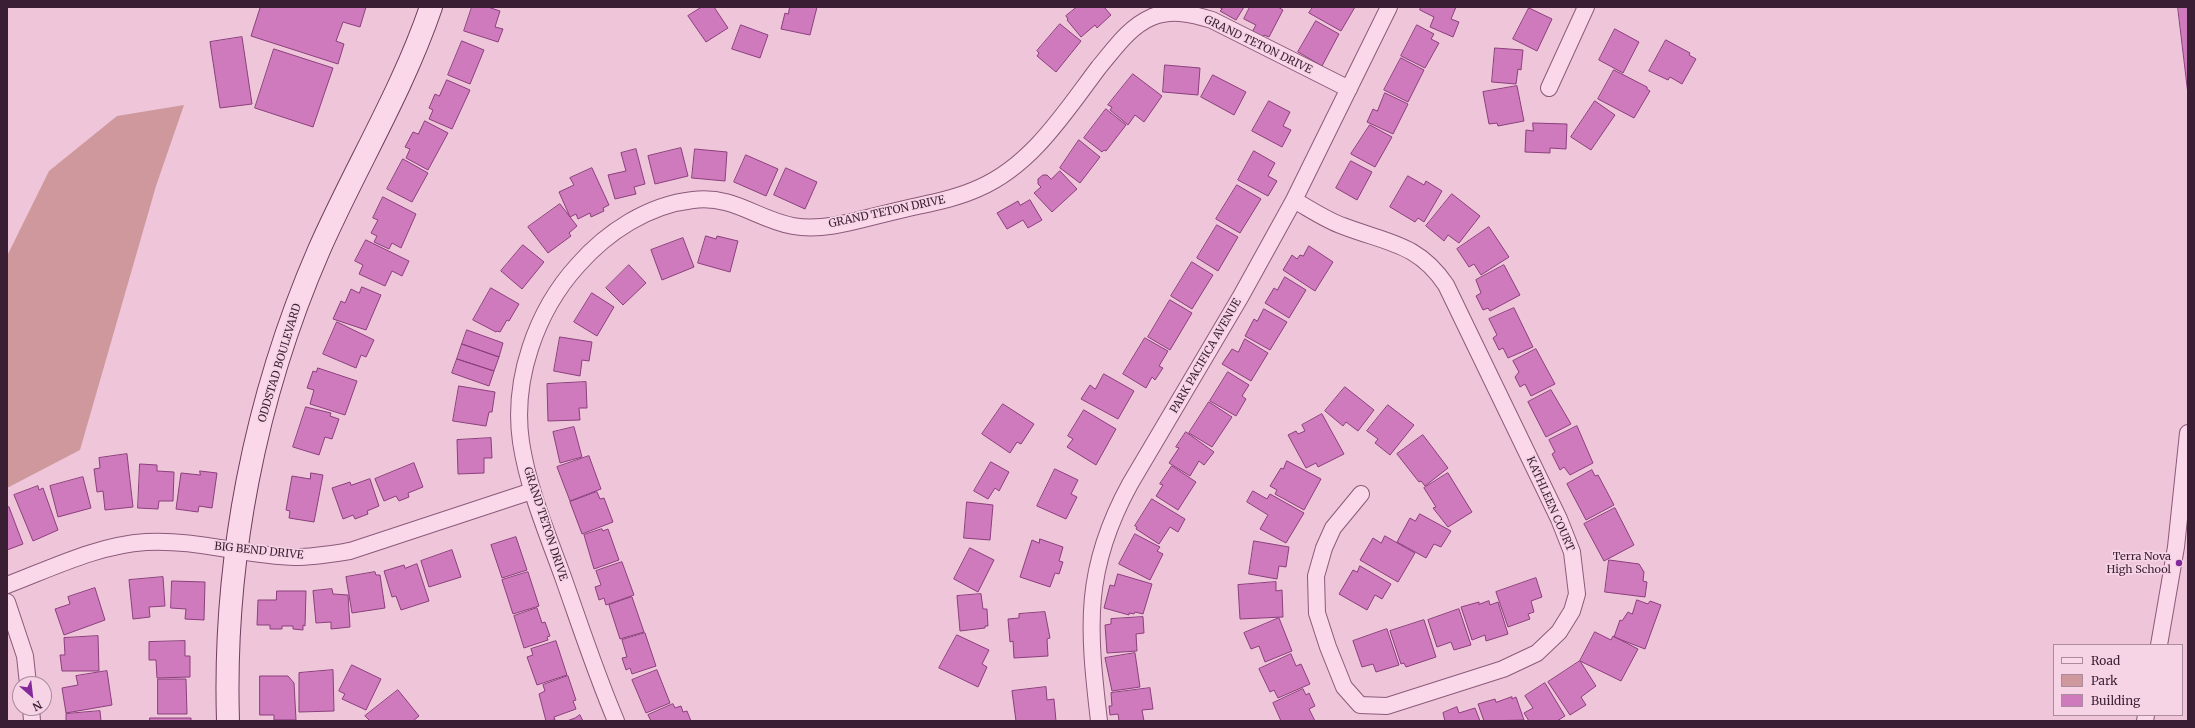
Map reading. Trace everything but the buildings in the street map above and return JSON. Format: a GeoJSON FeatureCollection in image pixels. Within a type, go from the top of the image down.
{"type":"FeatureCollection","features":[{"type":"Feature","properties":{"kind":"street","name":"ODDSTAD BOULEVARD"},"geometry":{"type":"LineString","coordinates":[[228,721],[229,643],[238,550],[259,429],[286,335],[318,252],[356,171],[396,94],[414,54],[431,7]]}},
{"type":"Feature","properties":{"kind":"street","name":"PARK PACIFICA AVENUE"},"geometry":{"type":"LineString","coordinates":[[1099,721],[1092,656],[1092,594],[1097,564],[1106,535],[1130,484],[1233,310],[1294,200],[1389,7]]}},
{"type":"Feature","properties":{"kind":"street"},"geometry":{"type":"LineString","coordinates":[[1549,88],[1586,7]]}},
{"type":"Feature","properties":{"kind":"street","name":"GRAND TETON DRIVE"},"geometry":{"type":"LineString","coordinates":[[616,721],[603,689],[532,491],[521,439],[519,411],[522,381],[527,360],[540,324],[554,296],[572,271],[592,250],[615,231],[641,216],[667,206],[693,200],[719,200],[744,207],[768,218],[793,226],[817,227],[952,198],[980,188],[1007,172],[1029,154],[1126,35],[1137,26],[1154,16],[1172,12],[1191,13],[1212,20],[1349,89]]}},
{"type":"Feature","properties":{"kind":"street","name":"KATHLEEN COURT"},"geometry":{"type":"LineString","coordinates":[[1294,200],[1341,226],[1406,247],[1435,269],[1446,285],[1559,519],[1572,552],[1577,594],[1572,611],[1559,632],[1537,653],[1503,669],[1387,706],[1360,705],[1344,687],[1328,647],[1317,613],[1316,576],[1324,548],[1333,528],[1361,494]]}},
{"type":"Feature","properties":{"kind":"street"},"geometry":{"type":"LineString","coordinates":[[2159,644],[2176,548],[2188,433]]}},
{"type":"Feature","properties":{"kind":"street","name":"BIG BEND DRIVE"},"geometry":{"type":"LineString","coordinates":[[7,585],[91,554],[120,546],[146,542],[174,542],[294,557],[350,551],[532,491]]}},
{"type":"Feature","properties":{"kind":"street"},"geometry":{"type":"LineString","coordinates":[[7,602],[25,656],[27,676]]}},
{"type":"Feature","properties":{"kind":"green space"},"geometry":{"type":"Polygon","coordinates":[[[184,105],[156,186],[80,450],[7,488],[7,256],[49,171],[117,116],[184,105]]]}},
{"type":"Feature","properties":{"kind":"place","name":"Terra Nova High School"},"geometry":{"type":"Point","coordinates":[2179,563]}}]}
